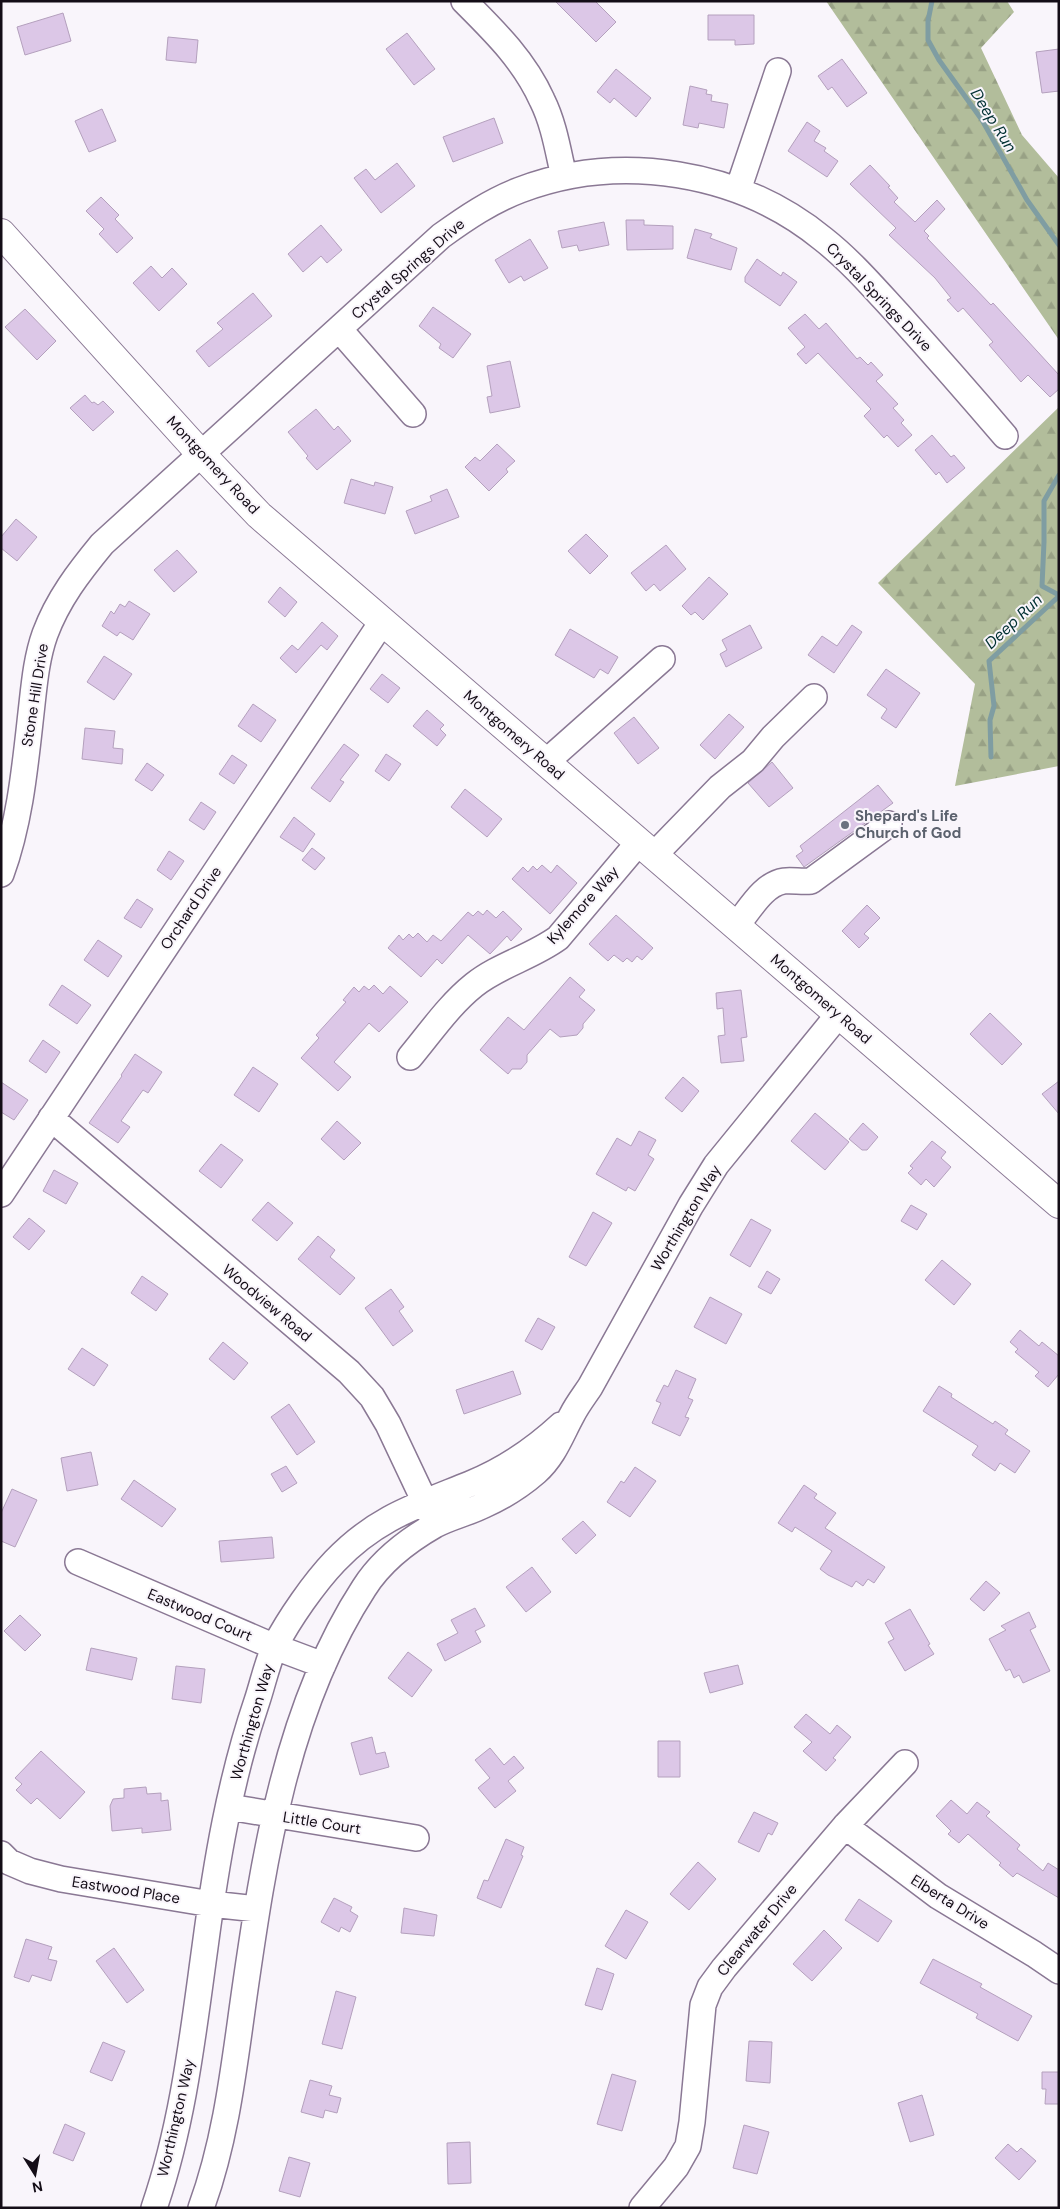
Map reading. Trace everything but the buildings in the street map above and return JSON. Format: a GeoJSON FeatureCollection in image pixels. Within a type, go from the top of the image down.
{"type":"FeatureCollection","features":[{"type":"Feature","properties":{"kind":"main road","name":"Montgomery Road"},"geometry":{"type":"LineString","coordinates":[[1,233],[200,453],[259,514],[1059,1204]]}},
{"type":"Feature","properties":{"kind":"street"},"geometry":{"type":"LineString","coordinates":[[464,1],[507,45],[526,70],[542,100],[554,130],[564,177]]}},
{"type":"Feature","properties":{"kind":"street"},"geometry":{"type":"LineString","coordinates":[[738,190],[778,71]]}},
{"type":"Feature","properties":{"kind":"street","name":"Crystal Springs Drive"},"geometry":{"type":"LineString","coordinates":[[200,453],[441,236],[474,212],[519,190],[564,177],[620,170],[660,172],[693,177],[738,190],[798,220],[843,255],[926,344],[1005,436]]}},
{"type":"Feature","properties":{"kind":"street"},"geometry":{"type":"LineString","coordinates":[[339,329],[414,414]]}},
{"type":"Feature","properties":{"kind":"street","name":"Stone Hill Drive"},"geometry":{"type":"LineString","coordinates":[[1,874],[14,830],[22,788],[36,671],[44,636],[57,605],[77,574],[102,544],[200,453]]}},
{"type":"Feature","properties":{"kind":"street","name":"Orchard Drive"},"geometry":{"type":"LineString","coordinates":[[1,1194],[382,622]]}},
{"type":"Feature","properties":{"kind":"street"},"geometry":{"type":"LineString","coordinates":[[546,762],[662,659]]}},
{"type":"Feature","properties":{"kind":"street","name":"Kylemore Way"},"geometry":{"type":"LineString","coordinates":[[410,1057],[460,997],[475,984],[541,950],[558,938],[647,849],[720,786],[753,761],[772,737],[814,697]]}},
{"type":"Feature","properties":{"kind":"street"},"geometry":{"type":"LineString","coordinates":[[736,926],[769,886],[785,881],[796,883],[811,881],[889,824]]}},
{"type":"Feature","properties":{"kind":"street","name":"Worthington Way"},"geometry":{"type":"LineString","coordinates":[[201,2208],[217,2157],[227,2106],[257,1909],[290,1756],[323,1666],[342,1625],[365,1587],[381,1566],[402,1546],[436,1525],[484,1505],[518,1486],[538,1470],[554,1450],[573,1412],[590,1387],[691,1205],[716,1165],[838,1014]]}},
{"type":"Feature","properties":{"kind":"street","name":"Woodview Road"},"geometry":{"type":"LineString","coordinates":[[51,1118],[349,1372],[372,1397],[388,1424],[436,1525]]}},
{"type":"Feature","properties":{"kind":"street","name":"Worthington Way"},"geometry":{"type":"LineString","coordinates":[[154,2208],[172,2144],[186,2077],[194,2033],[211,1904],[229,1807],[245,1737],[274,1647],[308,1593],[356,1539],[388,1518],[425,1501],[472,1484],[545,1440],[573,1412]]}},
{"type":"Feature","properties":{"kind":"street","name":"Eastwood Court"},"geometry":{"type":"LineString","coordinates":[[78,1562],[274,1647],[323,1666]]}},
{"type":"Feature","properties":{"kind":"street","name":"Clearwater Drive"},"geometry":{"type":"LineString","coordinates":[[642,2208],[676,2166],[688,2146],[703,2006],[710,1987],[845,1826],[905,1763]]}},
{"type":"Feature","properties":{"kind":"street","name":"Little Court"},"geometry":{"type":"LineString","coordinates":[[229,1807],[416,1838]]}},
{"type":"Feature","properties":{"kind":"street","name":"Elberta Drive"},"geometry":{"type":"LineString","coordinates":[[845,1826],[925,1887],[1059,1971]]}},
{"type":"Feature","properties":{"kind":"street","name":"Eastwood Place"},"geometry":{"type":"LineString","coordinates":[[1,1854],[9,1862],[30,1871],[61,1879],[211,1904],[257,1909]]}},
{"type":"Feature","properties":{"kind":"green space"},"geometry":{"type":"Polygon","coordinates":[[[826,1],[1007,1],[1014,12],[981,48],[1022,135],[1059,178],[1059,340],[826,1]]]}},
{"type":"Feature","properties":{"kind":"green space"},"geometry":{"type":"Polygon","coordinates":[[[1059,407],[1059,766],[955,786],[975,684],[878,583],[1059,407]]]}},
{"type":"Feature","properties":{"kind":"waterway","name":"Deep Run"},"geometry":{"type":"LineString","coordinates":[[932,1],[928,21],[928,40],[939,60],[982,120],[1027,200],[1059,245]]}},
{"type":"Feature","properties":{"kind":"waterway","name":"Deep Run"},"geometry":{"type":"LineString","coordinates":[[1059,475],[1044,501],[1042,586],[1059,595]]}},
{"type":"Feature","properties":{"kind":"waterway","name":"Deep Run"},"geometry":{"type":"LineString","coordinates":[[991,757],[990,720],[994,706],[989,661],[1059,596]]}},
{"type":"Feature","properties":{"kind":"place","name":"Shepard's Life Church of God"},"geometry":{"type":"Point","coordinates":[845,825]}}]}
